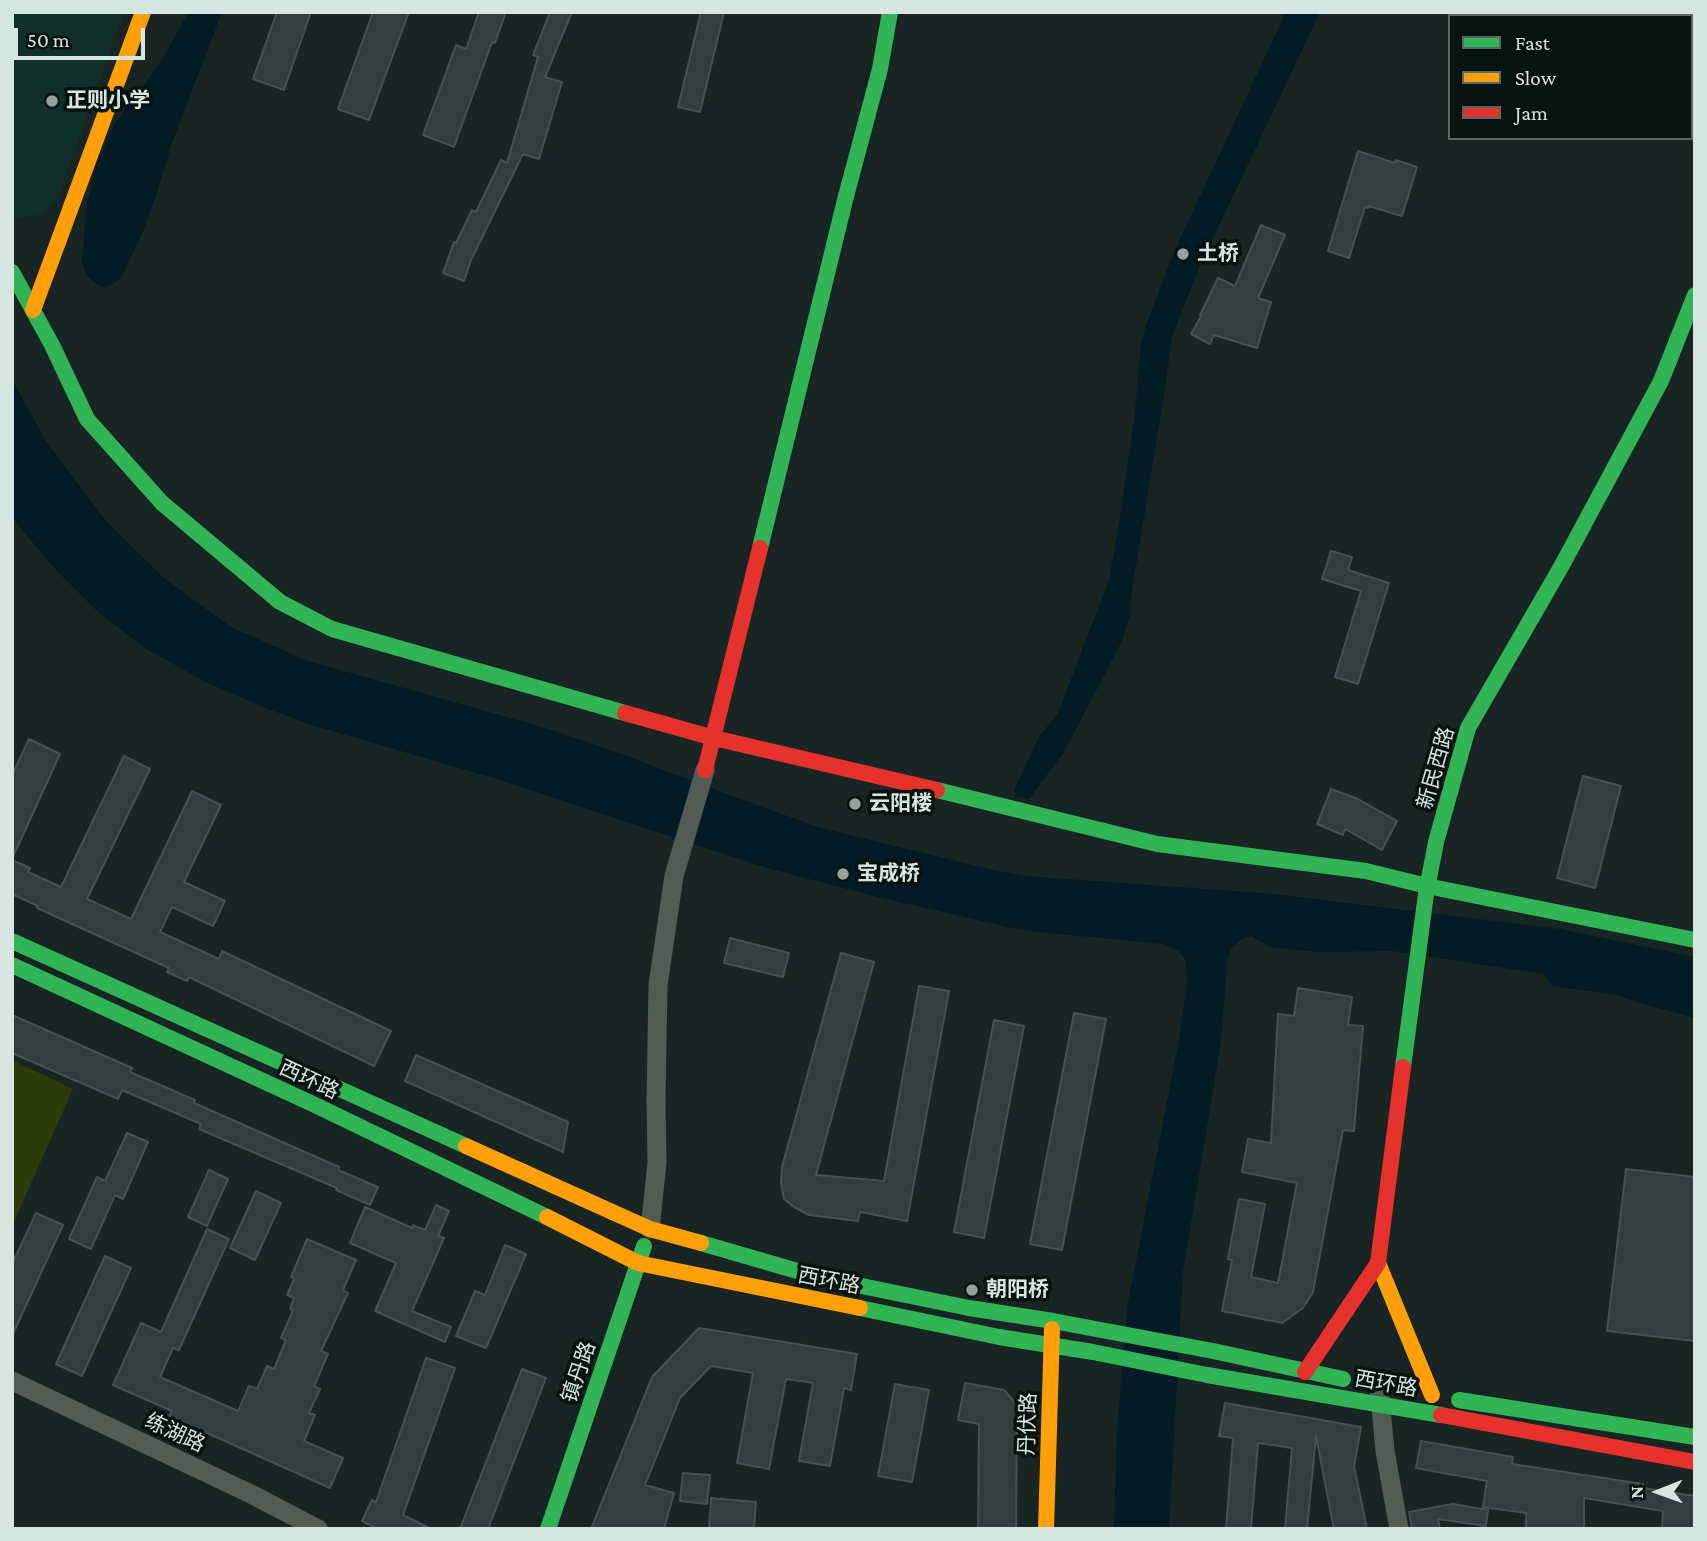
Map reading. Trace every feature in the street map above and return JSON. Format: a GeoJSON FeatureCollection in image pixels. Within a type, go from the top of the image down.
{"type":"FeatureCollection","features":[{"type":"Feature","properties":{"kind":"street"},"geometry":{"type":"LineString","coordinates":[[33,310],[143,12]]}},
{"type":"Feature","properties":{"kind":"street"},"geometry":{"type":"LineString","coordinates":[[650,1229],[657,1163],[658,985],[674,876],[714,738],[845,200],[880,69],[890,12]]}},
{"type":"Feature","properties":{"kind":"street"},"geometry":{"type":"LineString","coordinates":[[12,272],[52,345],[87,419],[162,503],[280,602],[332,629],[714,738],[1157,844],[1366,872],[1426,890],[1695,940]]}},
{"type":"Feature","properties":{"kind":"street","name":"新民西路"},"geometry":{"type":"LineString","coordinates":[[1305,1372],[1378,1263],[1426,890],[1436,842],[1468,728],[1561,567],[1661,381],[1695,295]]}},
{"type":"Feature","properties":{"kind":"street","name":"西环路"},"geometry":{"type":"LineString","coordinates":[[12,941],[650,1229],[818,1277],[969,1308],[1213,1350],[1695,1462]]}},
{"type":"Feature","properties":{"kind":"street","name":"西环路"},"geometry":{"type":"LineString","coordinates":[[12,965],[315,1105],[638,1263],[999,1337],[1207,1375],[1375,1388]]}},
{"type":"Feature","properties":{"kind":"street","name":"镇丹路"},"geometry":{"type":"LineString","coordinates":[[548,1529],[650,1229]]}},
{"type":"Feature","properties":{"kind":"street","name":"新民西路"},"geometry":{"type":"LineString","coordinates":[[1378,1263],[1425,1394]]}},
{"type":"Feature","properties":{"kind":"street","name":"丹伏路"},"geometry":{"type":"LineString","coordinates":[[1046,1529],[1053,1321]]}},
{"type":"Feature","properties":{"kind":"street","name":"练湖路"},"geometry":{"type":"LineString","coordinates":[[12,1381],[251,1494],[318,1529]]}},
{"type":"Feature","properties":{"kind":"street"},"geometry":{"type":"LineString","coordinates":[[1375,1388],[1399,1529]]}},
{"type":"Feature","properties":{"kind":"street","name":"西环路"},"geometry":{"type":"LineString","coordinates":[[1425,1394],[1695,1437]]}},
{"type":"Feature","properties":{"kind":"shaded area","name":"正则小学"},"geometry":{"type":"Polygon","coordinates":[[[12,12],[124,12],[61,189],[45,214],[12,219],[12,12]]]}},
{"type":"Feature","properties":{"kind":"green space"},"geometry":{"type":"Polygon","coordinates":[[[12,1060],[73,1089],[12,1226],[12,1060]]]}},
{"type":"Feature","properties":{"kind":"water"},"geometry":{"type":"Polygon","coordinates":[[[189,12],[222,12],[172,143],[142,234],[121,278],[103,287],[86,275],[82,262],[86,208],[96,166],[115,123],[160,63],[189,12]]]}},
{"type":"Feature","properties":{"kind":"water"},"geometry":{"type":"Polygon","coordinates":[[[1286,12],[1320,12],[1199,268],[1172,337],[1130,615],[1122,641],[1064,752],[1029,799],[1016,797],[1014,790],[1039,737],[1058,713],[1109,580],[1135,413],[1141,342],[1148,320],[1174,252],[1286,12]]]}},
{"type":"Feature","properties":{"kind":"water"},"geometry":{"type":"Polygon","coordinates":[[[12,380],[46,441],[106,521],[164,578],[231,627],[305,660],[549,729],[821,828],[993,870],[1026,876],[1275,894],[1560,929],[1695,957],[1695,1018],[1617,995],[1552,986],[1544,974],[1392,951],[1317,952],[1270,947],[1251,936],[1240,940],[1231,949],[1227,962],[1221,1042],[1183,1271],[1169,1529],[1114,1529],[1117,1429],[1128,1303],[1179,1040],[1187,983],[1186,961],[1179,951],[1164,944],[1012,928],[767,868],[500,780],[312,725],[204,681],[146,649],[98,612],[57,571],[18,525],[12,515],[12,380]]]}},
{"type":"Feature","properties":{"kind":"building"},"geometry":{"type":"Polygon","coordinates":[[[277,12],[311,12],[284,90],[253,79],[277,12]]]}},
{"type":"Feature","properties":{"kind":"building"},"geometry":{"type":"Polygon","coordinates":[[[373,12],[409,12],[369,120],[338,109],[373,12]]]}},
{"type":"Feature","properties":{"kind":"building"},"geometry":{"type":"Polygon","coordinates":[[[479,12],[506,12],[495,43],[492,42],[454,147],[423,135],[456,45],[466,49],[479,12]]]}},
{"type":"Feature","properties":{"kind":"building"},"geometry":{"type":"Polygon","coordinates":[[[550,12],[572,12],[545,77],[562,82],[539,159],[523,154],[471,260],[464,281],[443,273],[454,242],[456,243],[472,210],[476,212],[501,160],[507,163],[538,57],[533,55],[550,12]]]}},
{"type":"Feature","properties":{"kind":"building"},"geometry":{"type":"Polygon","coordinates":[[[701,12],[724,12],[700,112],[678,107],[701,12]]]}},
{"type":"Feature","properties":{"kind":"building"},"geometry":{"type":"Polygon","coordinates":[[[1358,151],[1417,167],[1402,216],[1365,207],[1349,258],[1328,251],[1358,151]]]}},
{"type":"Feature","properties":{"kind":"building"},"geometry":{"type":"Polygon","coordinates":[[[1261,225],[1285,235],[1258,298],[1271,302],[1257,348],[1214,335],[1210,344],[1191,334],[1218,278],[1235,286],[1261,225]]]}},
{"type":"Feature","properties":{"kind":"building"},"geometry":{"type":"Polygon","coordinates":[[[1331,551],[1352,557],[1348,570],[1389,583],[1358,684],[1335,677],[1361,591],[1322,579],[1331,551]]]}},
{"type":"Feature","properties":{"kind":"building"},"geometry":{"type":"Polygon","coordinates":[[[29,739],[60,754],[12,859],[12,775],[29,739]]]}},
{"type":"Feature","properties":{"kind":"building"},"geometry":{"type":"Polygon","coordinates":[[[124,756],[150,769],[87,899],[131,919],[192,791],[221,805],[184,882],[225,901],[213,926],[172,907],[160,932],[219,959],[222,951],[391,1031],[374,1066],[189,977],[187,981],[167,972],[169,968],[12,894],[12,860],[30,868],[28,872],[61,887],[124,756]]]}},
{"type":"Feature","properties":{"kind":"building"},"geometry":{"type":"Polygon","coordinates":[[[1583,776],[1621,786],[1595,888],[1557,878],[1583,776]]]}},
{"type":"Feature","properties":{"kind":"building"},"geometry":{"type":"Polygon","coordinates":[[[1331,789],[1358,799],[1397,821],[1382,850],[1345,829],[1343,835],[1317,824],[1331,789]]]}},
{"type":"Feature","properties":{"kind":"building"},"geometry":{"type":"Polygon","coordinates":[[[730,938],[789,953],[783,977],[724,963],[730,938]]]}},
{"type":"Feature","properties":{"kind":"building"},"geometry":{"type":"Polygon","coordinates":[[[841,953],[874,962],[816,1175],[884,1181],[919,986],[949,991],[907,1221],[860,1212],[858,1221],[809,1215],[784,1199],[782,1167],[841,953]]]}},
{"type":"Feature","properties":{"kind":"building"},"geometry":{"type":"Polygon","coordinates":[[[1298,988],[1352,997],[1348,1025],[1363,1026],[1354,1131],[1343,1130],[1313,1292],[1303,1308],[1282,1323],[1222,1311],[1232,1260],[1228,1259],[1239,1199],[1265,1204],[1251,1277],[1278,1283],[1297,1183],[1242,1172],[1248,1139],[1271,1143],[1278,1014],[1294,1016],[1298,988]]]}},
{"type":"Feature","properties":{"kind":"building"},"geometry":{"type":"Polygon","coordinates":[[[1074,1013],[1106,1019],[1062,1250],[1030,1244],[1074,1013]]]}},
{"type":"Feature","properties":{"kind":"building"},"geometry":{"type":"Polygon","coordinates":[[[12,1015],[132,1068],[130,1072],[195,1100],[194,1103],[378,1187],[370,1205],[336,1190],[337,1188],[199,1129],[201,1124],[122,1090],[118,1099],[12,1053],[12,1015]]]}},
{"type":"Feature","properties":{"kind":"building"},"geometry":{"type":"Polygon","coordinates":[[[994,1020],[1024,1026],[984,1238],[954,1232],[994,1020]]]}},
{"type":"Feature","properties":{"kind":"building"},"geometry":{"type":"Polygon","coordinates":[[[416,1055],[568,1122],[563,1152],[405,1081],[416,1055]]]}},
{"type":"Feature","properties":{"kind":"building"},"geometry":{"type":"Polygon","coordinates":[[[127,1133],[148,1142],[123,1199],[115,1195],[91,1249],[69,1239],[97,1177],[105,1181],[127,1133]]]}},
{"type":"Feature","properties":{"kind":"building"},"geometry":{"type":"Polygon","coordinates":[[[1626,1169],[1695,1177],[1695,1341],[1607,1331],[1626,1169]]]}},
{"type":"Feature","properties":{"kind":"building"},"geometry":{"type":"Polygon","coordinates":[[[209,1170],[228,1179],[207,1226],[188,1217],[209,1170]]]}},
{"type":"Feature","properties":{"kind":"building"},"geometry":{"type":"Polygon","coordinates":[[[256,1191],[281,1203],[255,1260],[230,1248],[256,1191]]]}},
{"type":"Feature","properties":{"kind":"building"},"geometry":{"type":"Polygon","coordinates":[[[436,1205],[449,1211],[438,1236],[444,1238],[412,1311],[451,1327],[445,1342],[375,1311],[396,1263],[350,1243],[365,1207],[412,1228],[413,1225],[425,1230],[436,1205]]]}},
{"type":"Feature","properties":{"kind":"building"},"geometry":{"type":"Polygon","coordinates":[[[36,1213],[63,1225],[12,1336],[12,1264],[36,1213]]]}},
{"type":"Feature","properties":{"kind":"building"},"geometry":{"type":"Polygon","coordinates":[[[207,1229],[229,1239],[179,1350],[173,1348],[160,1377],[238,1411],[249,1386],[257,1389],[267,1366],[274,1369],[286,1340],[281,1338],[293,1310],[290,1309],[294,1298],[287,1295],[294,1279],[291,1277],[307,1239],[356,1260],[343,1290],[348,1293],[321,1351],[328,1354],[314,1386],[320,1389],[309,1413],[315,1415],[304,1441],[343,1458],[330,1488],[169,1416],[172,1411],[113,1385],[141,1323],[161,1332],[207,1229]]]}},
{"type":"Feature","properties":{"kind":"building"},"geometry":{"type":"Polygon","coordinates":[[[505,1245],[526,1254],[486,1348],[456,1336],[475,1291],[485,1295],[505,1245]]]}},
{"type":"Feature","properties":{"kind":"building"},"geometry":{"type":"Polygon","coordinates":[[[105,1256],[131,1268],[82,1376],[56,1364],[105,1256]]]}},
{"type":"Feature","properties":{"kind":"building"},"geometry":{"type":"Polygon","coordinates":[[[699,1328],[857,1354],[851,1390],[844,1388],[830,1466],[799,1461],[813,1383],[786,1379],[769,1469],[737,1463],[753,1373],[711,1366],[680,1398],[645,1485],[674,1493],[664,1529],[591,1529],[652,1377],[699,1328]]]}},
{"type":"Feature","properties":{"kind":"building"},"geometry":{"type":"Polygon","coordinates":[[[426,1358],[455,1368],[403,1515],[431,1529],[378,1529],[362,1521],[372,1500],[376,1502],[426,1358]]]}},
{"type":"Feature","properties":{"kind":"building"},"geometry":{"type":"Polygon","coordinates":[[[522,1369],[546,1378],[488,1529],[460,1529],[522,1369]]]}},
{"type":"Feature","properties":{"kind":"building"},"geometry":{"type":"Polygon","coordinates":[[[965,1383],[1004,1390],[1017,1405],[1016,1529],[978,1529],[979,1424],[958,1420],[965,1383]]]}},
{"type":"Feature","properties":{"kind":"building"},"geometry":{"type":"Polygon","coordinates":[[[895,1384],[929,1390],[912,1482],[878,1476],[895,1384]]]}},
{"type":"Feature","properties":{"kind":"building"},"geometry":{"type":"Polygon","coordinates":[[[1225,1403],[1361,1427],[1354,1466],[1367,1529],[1334,1529],[1316,1436],[1307,1529],[1285,1529],[1292,1448],[1258,1443],[1251,1529],[1226,1529],[1233,1438],[1219,1436],[1225,1403]]]}},
{"type":"Feature","properties":{"kind":"building"},"geometry":{"type":"Polygon","coordinates":[[[1421,1441],[1513,1457],[1512,1464],[1643,1484],[1643,1488],[1695,1496],[1695,1529],[1662,1529],[1663,1511],[1584,1498],[1584,1529],[1526,1529],[1526,1513],[1483,1507],[1487,1481],[1416,1468],[1421,1441]]]}},
{"type":"Feature","properties":{"kind":"building"},"geometry":{"type":"Polygon","coordinates":[[[683,1473],[710,1475],[707,1504],[680,1501],[683,1473]]]}},
{"type":"Feature","properties":{"kind":"building"},"geometry":{"type":"Polygon","coordinates":[[[711,1498],[756,1502],[754,1529],[709,1529],[711,1498]]]}},
{"type":"Feature","properties":{"kind":"building"},"geometry":{"type":"Polygon","coordinates":[[[1453,1504],[1488,1510],[1486,1526],[1438,1519],[1440,1529],[1412,1529],[1409,1512],[1453,1504]]]}},
{"type":"Feature","properties":{"kind":"traffic: fast"},"geometry":{"type":"LineString","coordinates":[[760,548],[845,200],[880,69],[890,12]]}},
{"type":"Feature","properties":{"kind":"traffic: fast"},"geometry":{"type":"LineString","coordinates":[[12,272],[52,345],[87,419],[162,503],[280,602],[332,629],[625,713]]}},
{"type":"Feature","properties":{"kind":"traffic: fast"},"geometry":{"type":"LineString","coordinates":[[1403,1067],[1426,894],[1436,842],[1468,728],[1561,567],[1661,381],[1695,295]]}},
{"type":"Feature","properties":{"kind":"traffic: fast"},"geometry":{"type":"LineString","coordinates":[[937,790],[1157,844],[1366,871],[1427,886],[1695,940]]}},
{"type":"Feature","properties":{"kind":"traffic: fast"},"geometry":{"type":"LineString","coordinates":[[12,941],[466,1146]]}},
{"type":"Feature","properties":{"kind":"traffic: fast"},"geometry":{"type":"LineString","coordinates":[[12,965],[315,1105],[547,1217]]}},
{"type":"Feature","properties":{"kind":"traffic: fast"},"geometry":{"type":"LineString","coordinates":[[701,1243],[818,1277],[969,1308],[1213,1351],[1343,1379]]}},
{"type":"Feature","properties":{"kind":"traffic: fast"},"geometry":{"type":"LineString","coordinates":[[548,1529],[644,1246]]}},
{"type":"Feature","properties":{"kind":"traffic: fast"},"geometry":{"type":"LineString","coordinates":[[860,1308],[999,1337],[1441,1415]]}},
{"type":"Feature","properties":{"kind":"traffic: fast"},"geometry":{"type":"LineString","coordinates":[[1459,1400],[1695,1437]]}},
{"type":"Feature","properties":{"kind":"traffic: slow"},"geometry":{"type":"LineString","coordinates":[[33,310],[143,12]]}},
{"type":"Feature","properties":{"kind":"traffic: slow"},"geometry":{"type":"LineString","coordinates":[[466,1146],[650,1229],[701,1243]]}},
{"type":"Feature","properties":{"kind":"traffic: slow"},"geometry":{"type":"LineString","coordinates":[[547,1217],[638,1263],[860,1308]]}},
{"type":"Feature","properties":{"kind":"traffic: slow"},"geometry":{"type":"LineString","coordinates":[[1378,1263],[1432,1395]]}},
{"type":"Feature","properties":{"kind":"traffic: slow"},"geometry":{"type":"LineString","coordinates":[[1046,1529],[1052,1329]]}},
{"type":"Feature","properties":{"kind":"traffic: jam"},"geometry":{"type":"LineString","coordinates":[[705,770],[760,548]]}},
{"type":"Feature","properties":{"kind":"traffic: jam"},"geometry":{"type":"LineString","coordinates":[[625,713],[714,738],[937,790]]}},
{"type":"Feature","properties":{"kind":"traffic: jam"},"geometry":{"type":"LineString","coordinates":[[1305,1372],[1378,1263],[1403,1067]]}},
{"type":"Feature","properties":{"kind":"traffic: jam"},"geometry":{"type":"LineString","coordinates":[[1441,1415],[1695,1462]]}},
{"type":"Feature","properties":{"kind":"place","name":"正则小学"},"geometry":{"type":"Point","coordinates":[52,101]}},
{"type":"Feature","properties":{"kind":"place","name":"土桥"},"geometry":{"type":"Point","coordinates":[1183,254]}},
{"type":"Feature","properties":{"kind":"place","name":"云阳楼"},"geometry":{"type":"Point","coordinates":[855,804]}},
{"type":"Feature","properties":{"kind":"place","name":"宝成桥"},"geometry":{"type":"Point","coordinates":[843,874]}},
{"type":"Feature","properties":{"kind":"place","name":"朝阳桥"},"geometry":{"type":"Point","coordinates":[972,1290]}}]}
